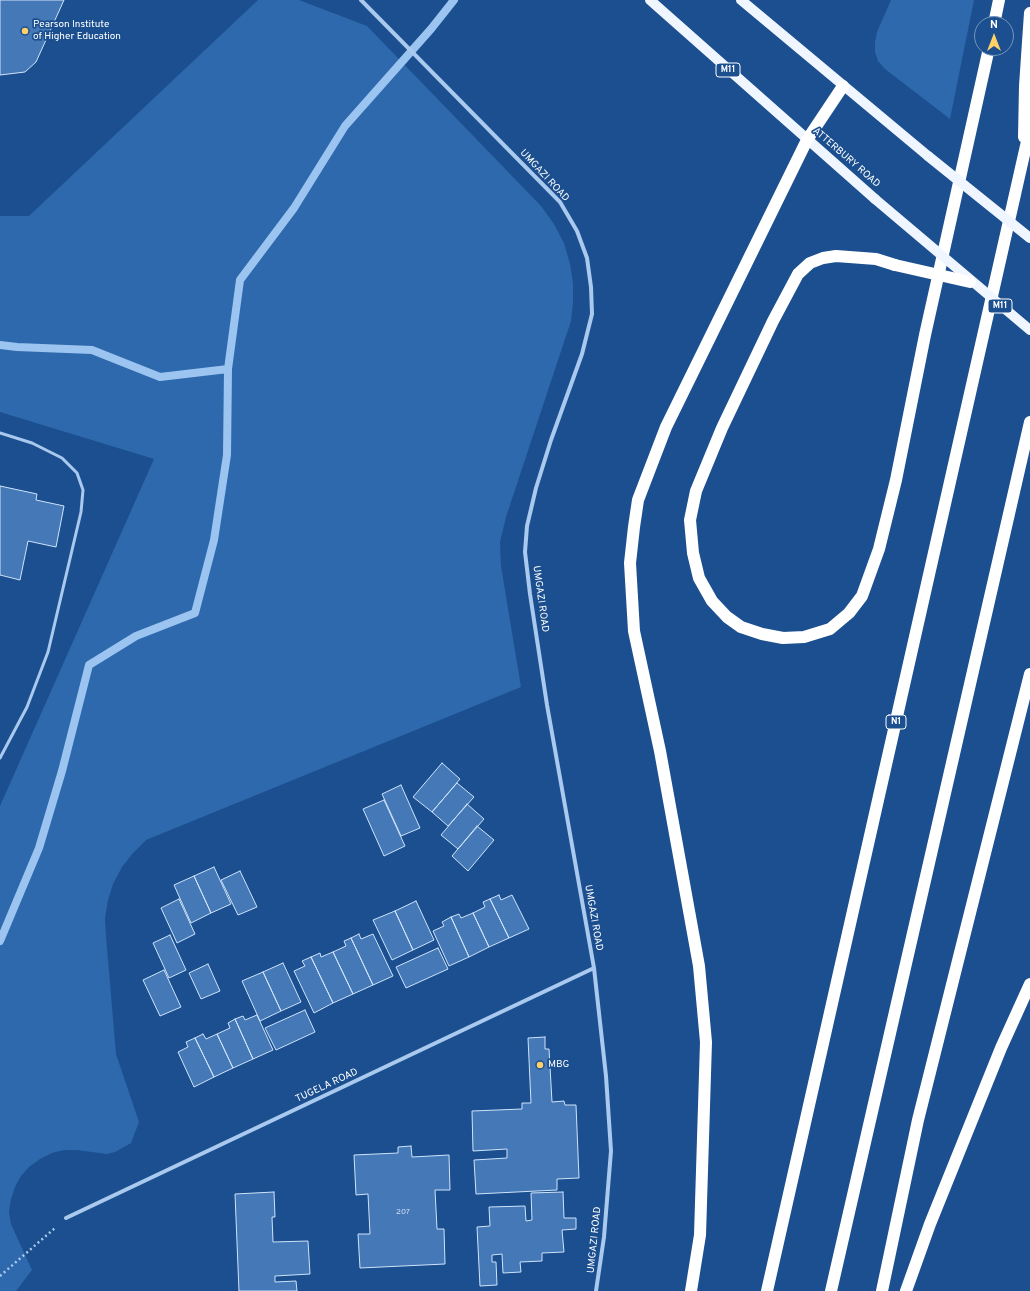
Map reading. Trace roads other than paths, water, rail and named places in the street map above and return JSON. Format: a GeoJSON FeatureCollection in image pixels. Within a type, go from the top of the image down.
{"type":"FeatureCollection","features":[{"type":"Feature","properties":{"kind":"highway"},"geometry":{"type":"LineString","coordinates":[[996,16],[999,0]]}},
{"type":"Feature","properties":{"kind":"highway"},"geometry":{"type":"LineString","coordinates":[[1024,152],[1025,86],[1030,13]]}},
{"type":"Feature","properties":{"kind":"highway"},"geometry":{"type":"LineString","coordinates":[[970,282],[938,275],[922,272],[876,259],[836,256],[823,258],[810,263],[798,274],[773,321],[722,428],[696,491],[690,520],[692,553],[699,578],[712,601],[727,617],[741,627],[762,634],[783,638],[804,637],[830,629],[849,613],[862,596],[879,549],[896,480],[925,335],[938,275],[987,56]]}},
{"type":"Feature","properties":{"kind":"highway"},"geometry":{"type":"LineString","coordinates":[[691,1291],[700,1235],[706,1042],[699,966],[660,751],[634,631],[630,594],[630,563],[638,500],[666,427],[807,140],[843,86]]}},
{"type":"Feature","properties":{"kind":"highway","name":"N1"},"geometry":{"type":"LineString","coordinates":[[767,1291],[1030,128]]}},
{"type":"Feature","properties":{"kind":"highway"},"geometry":{"type":"LineString","coordinates":[[831,1291],[1030,422]]}},
{"type":"Feature","properties":{"kind":"highway"},"geometry":{"type":"LineString","coordinates":[[882,1291],[918,1120],[1030,674]]}},
{"type":"Feature","properties":{"kind":"highway"},"geometry":{"type":"LineString","coordinates":[[906,1291],[930,1224],[998,1055],[1030,984]]}},
{"type":"Feature","properties":{"kind":"main road","name":"ATTERBURY ROAD"},"geometry":{"type":"LineString","coordinates":[[650,0],[875,200],[970,282],[1030,330]]}},
{"type":"Feature","properties":{"kind":"main road"},"geometry":{"type":"LineString","coordinates":[[741,0],[843,86],[1030,238]]}},
{"type":"Feature","properties":{"kind":"street","name":"UMGAZI ROAD"},"geometry":{"type":"LineString","coordinates":[[361,0],[560,202],[577,231],[587,258],[591,288],[592,314],[582,354],[551,440],[536,488],[527,526],[526,552],[530,594],[547,705],[594,968],[606,1076],[611,1151],[604,1237],[596,1291]]}},
{"type":"Feature","properties":{"kind":"street","name":"TUGELA ROAD"},"geometry":{"type":"LineString","coordinates":[[66,1218],[594,968]]}},
{"type":"Feature","properties":{"kind":"lane"},"geometry":{"type":"LineString","coordinates":[[0,433],[32,443],[62,458],[77,473],[83,490],[81,512],[48,652],[27,708],[0,758]]}},
{"type":"Feature","properties":{"kind":"waterway"},"geometry":{"type":"LineString","coordinates":[[0,345],[92,350],[160,377],[228,369],[240,280],[294,208],[345,126],[431,29],[454,0]]}},
{"type":"Feature","properties":{"kind":"waterway"},"geometry":{"type":"LineString","coordinates":[[0,941],[39,848],[62,771],[89,665],[136,636],[195,613],[214,540],[227,455],[228,369]]}},
{"type":"Feature","properties":{"kind":"place","name":"Pearson Institute of Higher Education"},"geometry":{"type":"Point","coordinates":[25,31]}},
{"type":"Feature","properties":{"kind":"place","name":"MBG"},"geometry":{"type":"Point","coordinates":[540,1065]}}]}
